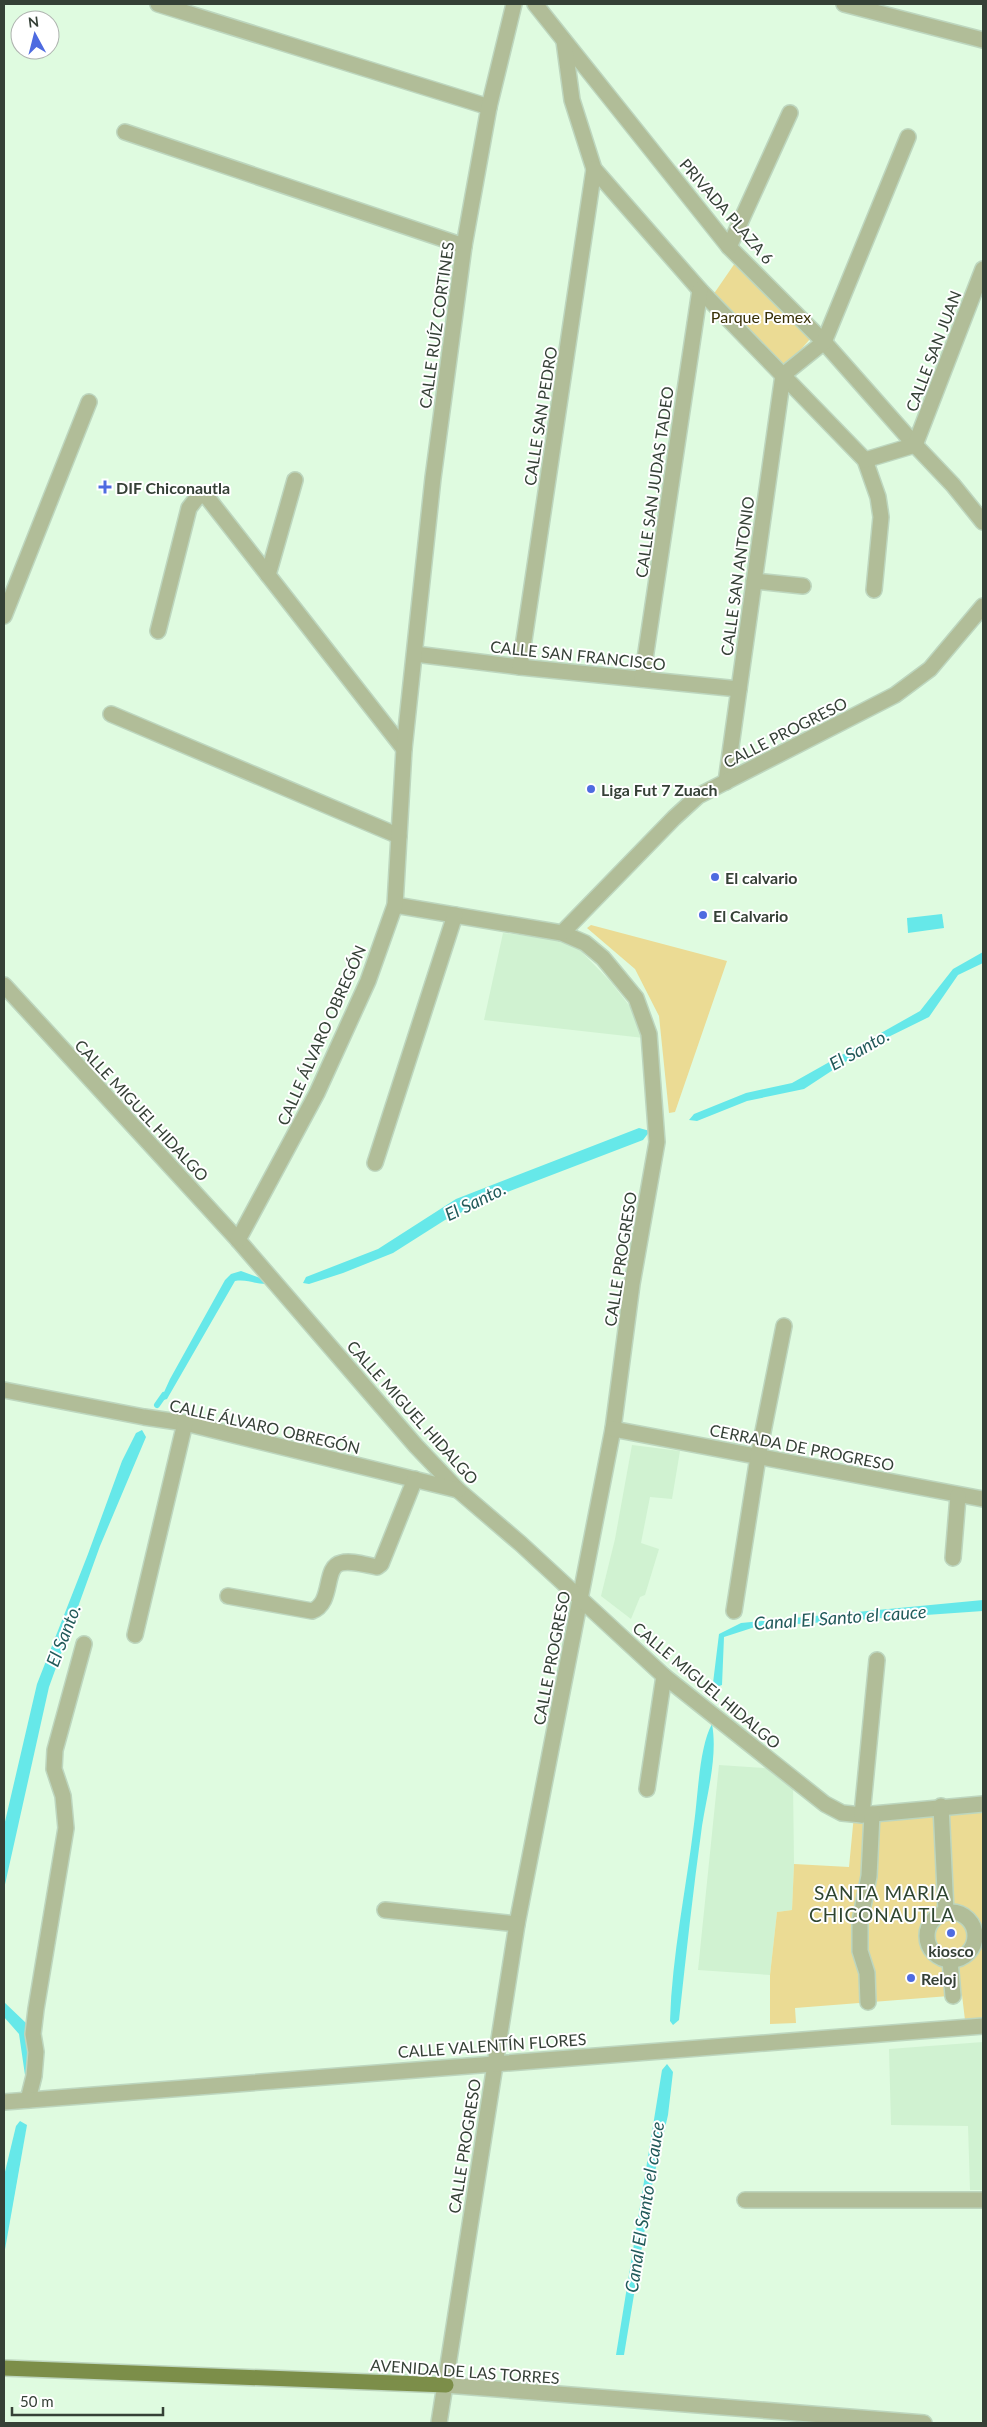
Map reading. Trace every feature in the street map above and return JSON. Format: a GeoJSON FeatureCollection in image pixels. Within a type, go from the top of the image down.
{"type":"FeatureCollection","features":[{"type":"Feature","properties":{"kind":"main road","name":"AVENIDA DE LAS TORRES"},"geometry":{"type":"LineString","coordinates":[[4,2368],[446,2385]]}},
{"type":"Feature","properties":{"kind":"street"},"geometry":{"type":"LineString","coordinates":[[158,4],[489,107]]}},
{"type":"Feature","properties":{"kind":"street","name":"CALLE RUÍZ CORTINES"},"geometry":{"type":"LineString","coordinates":[[415,654],[433,478],[464,246],[489,107],[514,4]]}},
{"type":"Feature","properties":{"kind":"street","name":"PRIVADA PLAZA 6"},"geometry":{"type":"LineString","coordinates":[[535,4],[730,247],[824,342],[953,485],[983,522]]}},
{"type":"Feature","properties":{"kind":"street"},"geometry":{"type":"LineString","coordinates":[[844,4],[983,40]]}},
{"type":"Feature","properties":{"kind":"street"},"geometry":{"type":"LineString","coordinates":[[564,40],[572,100],[594,169],[700,290],[865,460],[878,497],[881,517],[874,590]]}},
{"type":"Feature","properties":{"kind":"street"},"geometry":{"type":"LineString","coordinates":[[730,247],[790,113]]}},
{"type":"Feature","properties":{"kind":"street"},"geometry":{"type":"LineString","coordinates":[[125,132],[464,246]]}},
{"type":"Feature","properties":{"kind":"street"},"geometry":{"type":"LineString","coordinates":[[783,375],[824,342],[908,137]]}},
{"type":"Feature","properties":{"kind":"street","name":"CALLE SAN PEDRO"},"geometry":{"type":"LineString","coordinates":[[520,667],[594,169]]}},
{"type":"Feature","properties":{"kind":"street","name":"CALLE SAN JUAN"},"geometry":{"type":"LineString","coordinates":[[915,445],[983,269]]}},
{"type":"Feature","properties":{"kind":"street","name":"CALLE SAN JUDAS TADEO"},"geometry":{"type":"LineString","coordinates":[[642,680],[700,290]]}},
{"type":"Feature","properties":{"kind":"street","name":"CALLE SAN ANTONIO"},"geometry":{"type":"LineString","coordinates":[[726,782],[783,375]]}},
{"type":"Feature","properties":{"kind":"street"},"geometry":{"type":"LineString","coordinates":[[4,616],[89,402]]}},
{"type":"Feature","properties":{"kind":"street"},"geometry":{"type":"LineString","coordinates":[[865,460],[915,445]]}},
{"type":"Feature","properties":{"kind":"street"},"geometry":{"type":"LineString","coordinates":[[268,575],[296,480]]}},
{"type":"Feature","properties":{"kind":"street"},"geometry":{"type":"LineString","coordinates":[[158,631],[189,508],[199,495],[207,497],[404,749]]}},
{"type":"Feature","properties":{"kind":"street"},"geometry":{"type":"LineString","coordinates":[[754,581],[803,586]]}},
{"type":"Feature","properties":{"kind":"street","name":"CALLE PROGRESO"},"geometry":{"type":"LineString","coordinates":[[562,933],[674,818],[698,796],[895,695],[930,669],[983,606]]}},
{"type":"Feature","properties":{"kind":"street","name":"CALLE SAN FRANCISCO"},"geometry":{"type":"LineString","coordinates":[[415,654],[520,667],[739,689]]}},
{"type":"Feature","properties":{"kind":"street","name":"CALLE ÁLVARO OBREGÓN"},"geometry":{"type":"LineString","coordinates":[[238,1240],[317,1093],[368,981],[395,905],[404,749],[415,654]]}},
{"type":"Feature","properties":{"kind":"street"},"geometry":{"type":"LineString","coordinates":[[111,714],[399,836]]}},
{"type":"Feature","properties":{"kind":"street","name":"CALLE PROGRESO"},"geometry":{"type":"LineString","coordinates":[[395,905],[562,933],[585,943],[603,958],[636,998],[649,1034],[658,1142],[632,1284],[613,1429],[517,1924],[439,2423]]}},
{"type":"Feature","properties":{"kind":"street"},"geometry":{"type":"LineString","coordinates":[[376,1164],[455,915]]}},
{"type":"Feature","properties":{"kind":"street","name":"CALLE MIGUEL HIDALGO"},"geometry":{"type":"LineString","coordinates":[[4,985],[238,1240],[416,1446],[458,1490],[664,1676],[825,1804],[842,1813],[867,1814]]}},
{"type":"Feature","properties":{"kind":"street"},"geometry":{"type":"LineString","coordinates":[[734,1610],[758,1457],[784,1326]]}},
{"type":"Feature","properties":{"kind":"street","name":"CALLE ÁLVARO OBREGÓN"},"geometry":{"type":"LineString","coordinates":[[4,1390],[185,1423],[458,1490]]}},
{"type":"Feature","properties":{"kind":"street"},"geometry":{"type":"LineString","coordinates":[[135,1635],[185,1423]]}},
{"type":"Feature","properties":{"kind":"street","name":"CERRADA DE PROGRESO"},"geometry":{"type":"LineString","coordinates":[[613,1429],[958,1496],[983,1499]]}},
{"type":"Feature","properties":{"kind":"street"},"geometry":{"type":"LineString","coordinates":[[228,1596],[312,1611],[320,1608],[324,1602],[333,1569],[338,1564],[343,1562],[377,1566],[381,1564],[415,1479]]}},
{"type":"Feature","properties":{"kind":"street"},"geometry":{"type":"LineString","coordinates":[[953,1558],[958,1496]]}},
{"type":"Feature","properties":{"kind":"street"},"geometry":{"type":"LineString","coordinates":[[28,2100],[34,2076],[36,2052],[33,2034],[36,2009],[66,1828],[63,1796],[54,1769],[55,1750],[84,1644]]}},
{"type":"Feature","properties":{"kind":"street"},"geometry":{"type":"LineString","coordinates":[[868,2002],[867,1973],[860,1951],[860,1921],[869,1876],[867,1814],[877,1660]]}},
{"type":"Feature","properties":{"kind":"street"},"geometry":{"type":"LineString","coordinates":[[647,1789],[664,1676]]}},
{"type":"Feature","properties":{"kind":"street"},"geometry":{"type":"LineString","coordinates":[[867,1814],[941,1806],[983,1804]]}},
{"type":"Feature","properties":{"kind":"street"},"geometry":{"type":"LineString","coordinates":[[941,1806],[946,1912]]}},
{"type":"Feature","properties":{"kind":"street"},"geometry":{"type":"LineString","coordinates":[[385,1910],[517,1924]]}},
{"type":"Feature","properties":{"kind":"street"},"geometry":{"type":"LineString","coordinates":[[946,1912],[961,1915],[967,1919],[974,1932],[972,1947],[967,1953],[950,1960],[938,1957],[932,1951],[927,1936],[932,1921],[946,1912]]}},
{"type":"Feature","properties":{"kind":"street"},"geometry":{"type":"LineString","coordinates":[[950,1960],[954,1996]]}},
{"type":"Feature","properties":{"kind":"street","name":"CALLE VALENTÍN FLORES"},"geometry":{"type":"LineString","coordinates":[[4,2102],[495,2062],[983,2026]]}},
{"type":"Feature","properties":{"kind":"street"},"geometry":{"type":"LineString","coordinates":[[746,2200],[983,2200]]}},
{"type":"Feature","properties":{"kind":"street","name":"AVENIDA DE LAS TORRES"},"geometry":{"type":"LineString","coordinates":[[446,2385],[924,2423]]}},
{"type":"Feature","properties":{"kind":"shaded area"},"geometry":{"type":"Polygon","coordinates":[[[503,933],[571,941],[610,981],[632,1009],[639,1020],[644,1038],[484,1020],[503,933]]]}},
{"type":"Feature","properties":{"kind":"shaded area"},"geometry":{"type":"Polygon","coordinates":[[[632,1445],[680,1451],[672,1499],[650,1497],[641,1543],[659,1549],[645,1595],[640,1597],[631,1619],[601,1596],[615,1539],[632,1445]]]}},
{"type":"Feature","properties":{"kind":"shaded area"},"geometry":{"type":"Polygon","coordinates":[[[719,1765],[779,1769],[793,1781],[794,1864],[792,1910],[777,1912],[770,1975],[698,1970],[719,1765]]]}},
{"type":"Feature","properties":{"kind":"shaded area"},"geometry":{"type":"Polygon","coordinates":[[[983,2042],[983,2190],[970,2190],[968,2126],[891,2125],[889,2049],[983,2042]]]}},
{"type":"Feature","properties":{"kind":"green space","name":"Parque Pemex"},"geometry":{"type":"Polygon","coordinates":[[[735,263],[810,339],[785,368],[713,295],[735,263]]]}},
{"type":"Feature","properties":{"kind":"green space"},"geometry":{"type":"Polygon","coordinates":[[[591,925],[727,961],[675,1112],[669,1113],[659,1016],[635,969],[587,928],[591,925]]]}},
{"type":"Feature","properties":{"kind":"green space"},"geometry":{"type":"Polygon","coordinates":[[[983,1802],[983,2018],[965,2020],[962,1995],[795,2008],[796,2023],[770,2024],[770,1975],[777,1912],[792,1910],[794,1864],[849,1867],[854,1815],[983,1802]]]}},
{"type":"Feature","properties":{"kind":"water"},"geometry":{"type":"Polygon","coordinates":[[[942,914],[944,928],[908,933],[907,918],[942,914]]]}},
{"type":"Feature","properties":{"kind":"water"},"geometry":{"type":"Polygon","coordinates":[[[983,952],[983,963],[958,975],[929,1017],[868,1047],[804,1089],[747,1101],[697,1121],[689,1120],[694,1114],[746,1093],[792,1083],[920,1011],[953,969],[983,952]]]}},
{"type":"Feature","properties":{"kind":"water"},"geometry":{"type":"Polygon","coordinates":[[[639,1128],[650,1131],[643,1140],[492,1198],[445,1220],[393,1253],[343,1273],[309,1284],[303,1283],[306,1277],[378,1249],[456,1199],[639,1128]]]}},
{"type":"Feature","properties":{"kind":"water"},"geometry":{"type":"Polygon","coordinates":[[[241,1271],[260,1278],[266,1284],[235,1281],[167,1399],[160,1401],[170,1379],[225,1280],[231,1274],[241,1271]]]}},
{"type":"Feature","properties":{"kind":"water"},"geometry":{"type":"Polygon","coordinates":[[[142,1430],[146,1437],[100,1546],[49,1687],[4,1889],[4,1826],[37,1684],[122,1461],[136,1433],[142,1430]]]}},
{"type":"Feature","properties":{"kind":"water","name":"Canal El Santo el cauce"},"geometry":{"type":"Polygon","coordinates":[[[983,1600],[983,1611],[755,1627],[724,1637],[722,1685],[716,1687],[713,1683],[719,1634],[741,1623],[983,1600]]]}},
{"type":"Feature","properties":{"kind":"water"},"geometry":{"type":"Polygon","coordinates":[[[712,1724],[713,1762],[702,1826],[679,2020],[673,2025],[670,2021],[676,1947],[704,1746],[712,1724]]]}},
{"type":"Feature","properties":{"kind":"water"},"geometry":{"type":"Polygon","coordinates":[[[4,2002],[26,2023],[30,2031],[27,2079],[19,2034],[4,2017],[4,2002]]]}},
{"type":"Feature","properties":{"kind":"water","name":"Canal El Santo el cauce"},"geometry":{"type":"Polygon","coordinates":[[[667,2064],[673,2072],[668,2115],[653,2180],[624,2355],[616,2355],[662,2070],[667,2064]]]}},
{"type":"Feature","properties":{"kind":"water"},"geometry":{"type":"Polygon","coordinates":[[[20,2121],[27,2125],[4,2255],[4,2176],[16,2126],[20,2121]]]}},
{"type":"Feature","properties":{"kind":"waterway","name":"El Santo."},"geometry":{"type":"LineString","coordinates":[[157,1405],[164,1395]]}},
{"type":"Feature","properties":{"kind":"place","name":"DIF Chiconautla"},"geometry":{"type":"Point","coordinates":[105,487]}},
{"type":"Feature","properties":{"kind":"place","name":"Liga Fut 7 Zuach"},"geometry":{"type":"Point","coordinates":[591,789]}},
{"type":"Feature","properties":{"kind":"place","name":"El calvario"},"geometry":{"type":"Point","coordinates":[715,877]}},
{"type":"Feature","properties":{"kind":"place","name":"El Calvario"},"geometry":{"type":"Point","coordinates":[703,915]}},
{"type":"Feature","properties":{"kind":"place","name":"kiosco"},"geometry":{"type":"Point","coordinates":[951,1933]}},
{"type":"Feature","properties":{"kind":"place","name":"Reloj"},"geometry":{"type":"Point","coordinates":[911,1978]}},
{"type":"Feature","properties":{"kind":"district","name":"SANTA MARIA CHICONAUTLA"},"geometry":{"type":"Point","coordinates":[882,1903]}}]}
